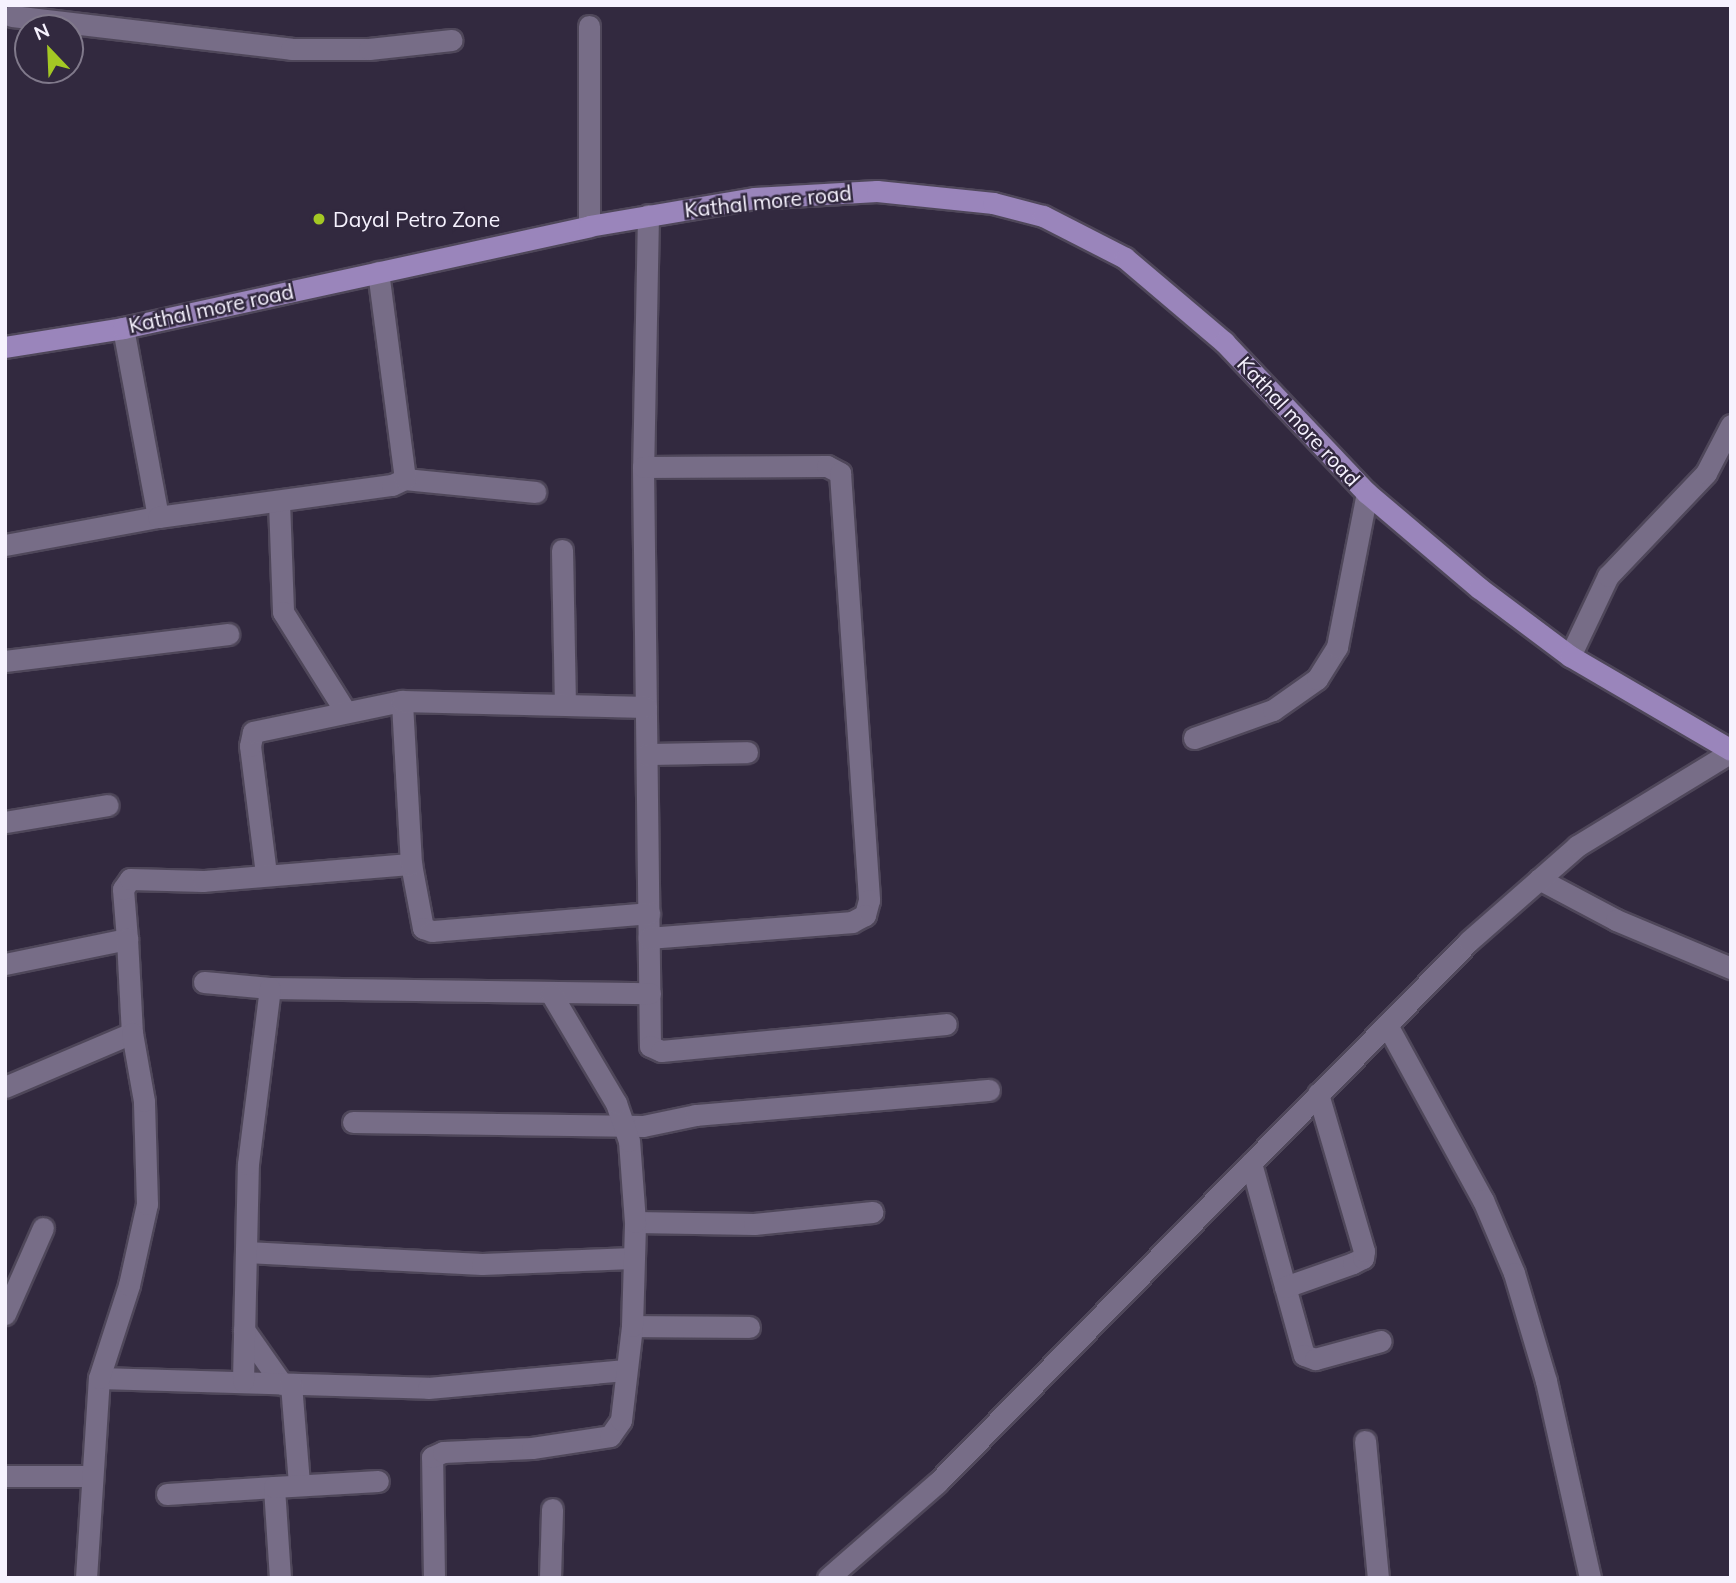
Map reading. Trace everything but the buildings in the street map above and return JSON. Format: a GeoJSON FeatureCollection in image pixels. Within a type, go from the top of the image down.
{"type":"FeatureCollection","features":[{"type":"Feature","properties":{"kind":"main road","name":"Kathal more road"},"geometry":{"type":"LineString","coordinates":[[5,347],[123,328],[589,226],[754,198],[848,191],[943,195],[1043,216],[1125,258],[1214,333],[1367,493],[1479,588],[1570,656],[1731,751]]}},
{"type":"Feature","properties":{"kind":"street"},"geometry":{"type":"LineString","coordinates":[[11,17],[291,50],[369,49],[452,40]]}},
{"type":"Feature","properties":{"kind":"street"},"geometry":{"type":"LineString","coordinates":[[589,26],[589,226]]}},
{"type":"Feature","properties":{"kind":"street"},"geometry":{"type":"LineString","coordinates":[[648,215],[643,467],[650,1045],[661,1051],[946,1024]]}},
{"type":"Feature","properties":{"kind":"street"},"geometry":{"type":"LineString","coordinates":[[378,272],[405,479]]}},
{"type":"Feature","properties":{"kind":"street"},"geometry":{"type":"LineString","coordinates":[[123,328],[158,517]]}},
{"type":"Feature","properties":{"kind":"street"},"geometry":{"type":"LineString","coordinates":[[1570,656],[1608,576],[1706,473],[1731,425]]}},
{"type":"Feature","properties":{"kind":"street"},"geometry":{"type":"LineString","coordinates":[[643,467],[827,466],[840,473],[869,900],[865,915],[852,922],[649,938]]}},
{"type":"Feature","properties":{"kind":"street"},"geometry":{"type":"LineString","coordinates":[[5,545],[158,517],[392,485],[405,479],[535,492]]}},
{"type":"Feature","properties":{"kind":"street"},"geometry":{"type":"LineString","coordinates":[[1194,738],[1273,710],[1317,679],[1337,647],[1367,493]]}},
{"type":"Feature","properties":{"kind":"street"},"geometry":{"type":"LineString","coordinates":[[279,502],[283,612],[345,711]]}},
{"type":"Feature","properties":{"kind":"street"},"geometry":{"type":"LineString","coordinates":[[562,550],[565,704]]}},
{"type":"Feature","properties":{"kind":"street"},"geometry":{"type":"LineString","coordinates":[[5,661],[228,634]]}},
{"type":"Feature","properties":{"kind":"street"},"geometry":{"type":"LineString","coordinates":[[266,874],[250,746],[253,732],[402,701],[646,707]]}},
{"type":"Feature","properties":{"kind":"street"},"geometry":{"type":"LineString","coordinates":[[402,701],[411,864],[423,928],[432,931],[649,913]]}},
{"type":"Feature","properties":{"kind":"street"},"geometry":{"type":"LineString","coordinates":[[828,1578],[937,1483],[1318,1094],[1539,879],[1577,846],[1731,751]]}},
{"type":"Feature","properties":{"kind":"street"},"geometry":{"type":"LineString","coordinates":[[647,754],[747,752]]}},
{"type":"Feature","properties":{"kind":"street"},"geometry":{"type":"LineString","coordinates":[[5,822],[108,805]]}},
{"type":"Feature","properties":{"kind":"street"},"geometry":{"type":"LineString","coordinates":[[86,1578],[90,1476],[99,1378],[129,1285],[147,1204],[144,1101],[132,1033],[123,889],[130,878],[203,881],[411,864]]}},
{"type":"Feature","properties":{"kind":"street"},"geometry":{"type":"LineString","coordinates":[[1539,879],[1616,920],[1731,968]]}},
{"type":"Feature","properties":{"kind":"street"},"geometry":{"type":"LineString","coordinates":[[5,964],[127,939]]}},
{"type":"Feature","properties":{"kind":"street"},"geometry":{"type":"LineString","coordinates":[[204,982],[270,988],[552,995],[650,993]]}},
{"type":"Feature","properties":{"kind":"street"},"geometry":{"type":"LineString","coordinates":[[243,1381],[248,1164],[270,988]]}},
{"type":"Feature","properties":{"kind":"street"},"geometry":{"type":"LineString","coordinates":[[434,1578],[432,1457],[443,1452],[531,1448],[610,1436],[621,1420],[632,1326],[635,1222],[625,1127],[587,1048],[552,995]]}},
{"type":"Feature","properties":{"kind":"street"},"geometry":{"type":"LineString","coordinates":[[1387,1025],[1483,1200],[1514,1273],[1546,1381],[1590,1578]]}},
{"type":"Feature","properties":{"kind":"street"},"geometry":{"type":"LineString","coordinates":[[5,1087],[132,1033]]}},
{"type":"Feature","properties":{"kind":"street"},"geometry":{"type":"LineString","coordinates":[[353,1122],[625,1127],[696,1115],[989,1090]]}},
{"type":"Feature","properties":{"kind":"street"},"geometry":{"type":"LineString","coordinates":[[1285,1287],[1363,1258],[1364,1251],[1318,1094]]}},
{"type":"Feature","properties":{"kind":"street"},"geometry":{"type":"LineString","coordinates":[[1251,1163],[1308,1359],[1381,1341]]}},
{"type":"Feature","properties":{"kind":"street"},"geometry":{"type":"LineString","coordinates":[[635,1222],[754,1224],[873,1212]]}},
{"type":"Feature","properties":{"kind":"street"},"geometry":{"type":"LineString","coordinates":[[5,1314],[43,1228]]}},
{"type":"Feature","properties":{"kind":"street"},"geometry":{"type":"LineString","coordinates":[[246,1252],[482,1264],[632,1258]]}},
{"type":"Feature","properties":{"kind":"street"},"geometry":{"type":"LineString","coordinates":[[632,1326],[749,1327]]}},
{"type":"Feature","properties":{"kind":"street"},"geometry":{"type":"LineString","coordinates":[[244,1330],[287,1384],[299,1484]]}},
{"type":"Feature","properties":{"kind":"street"},"geometry":{"type":"LineString","coordinates":[[99,1378],[428,1388],[625,1370]]}},
{"type":"Feature","properties":{"kind":"street"},"geometry":{"type":"LineString","coordinates":[[1365,1441],[1378,1578]]}},
{"type":"Feature","properties":{"kind":"street"},"geometry":{"type":"LineString","coordinates":[[5,1476],[90,1476]]}},
{"type":"Feature","properties":{"kind":"street"},"geometry":{"type":"LineString","coordinates":[[167,1494],[378,1481]]}},
{"type":"Feature","properties":{"kind":"street"},"geometry":{"type":"LineString","coordinates":[[274,1488],[280,1578]]}},
{"type":"Feature","properties":{"kind":"street"},"geometry":{"type":"LineString","coordinates":[[550,1578],[552,1509]]}},
{"type":"Feature","properties":{"kind":"place","name":"Dayal Petro Zone"},"geometry":{"type":"Point","coordinates":[319,219]}}]}
